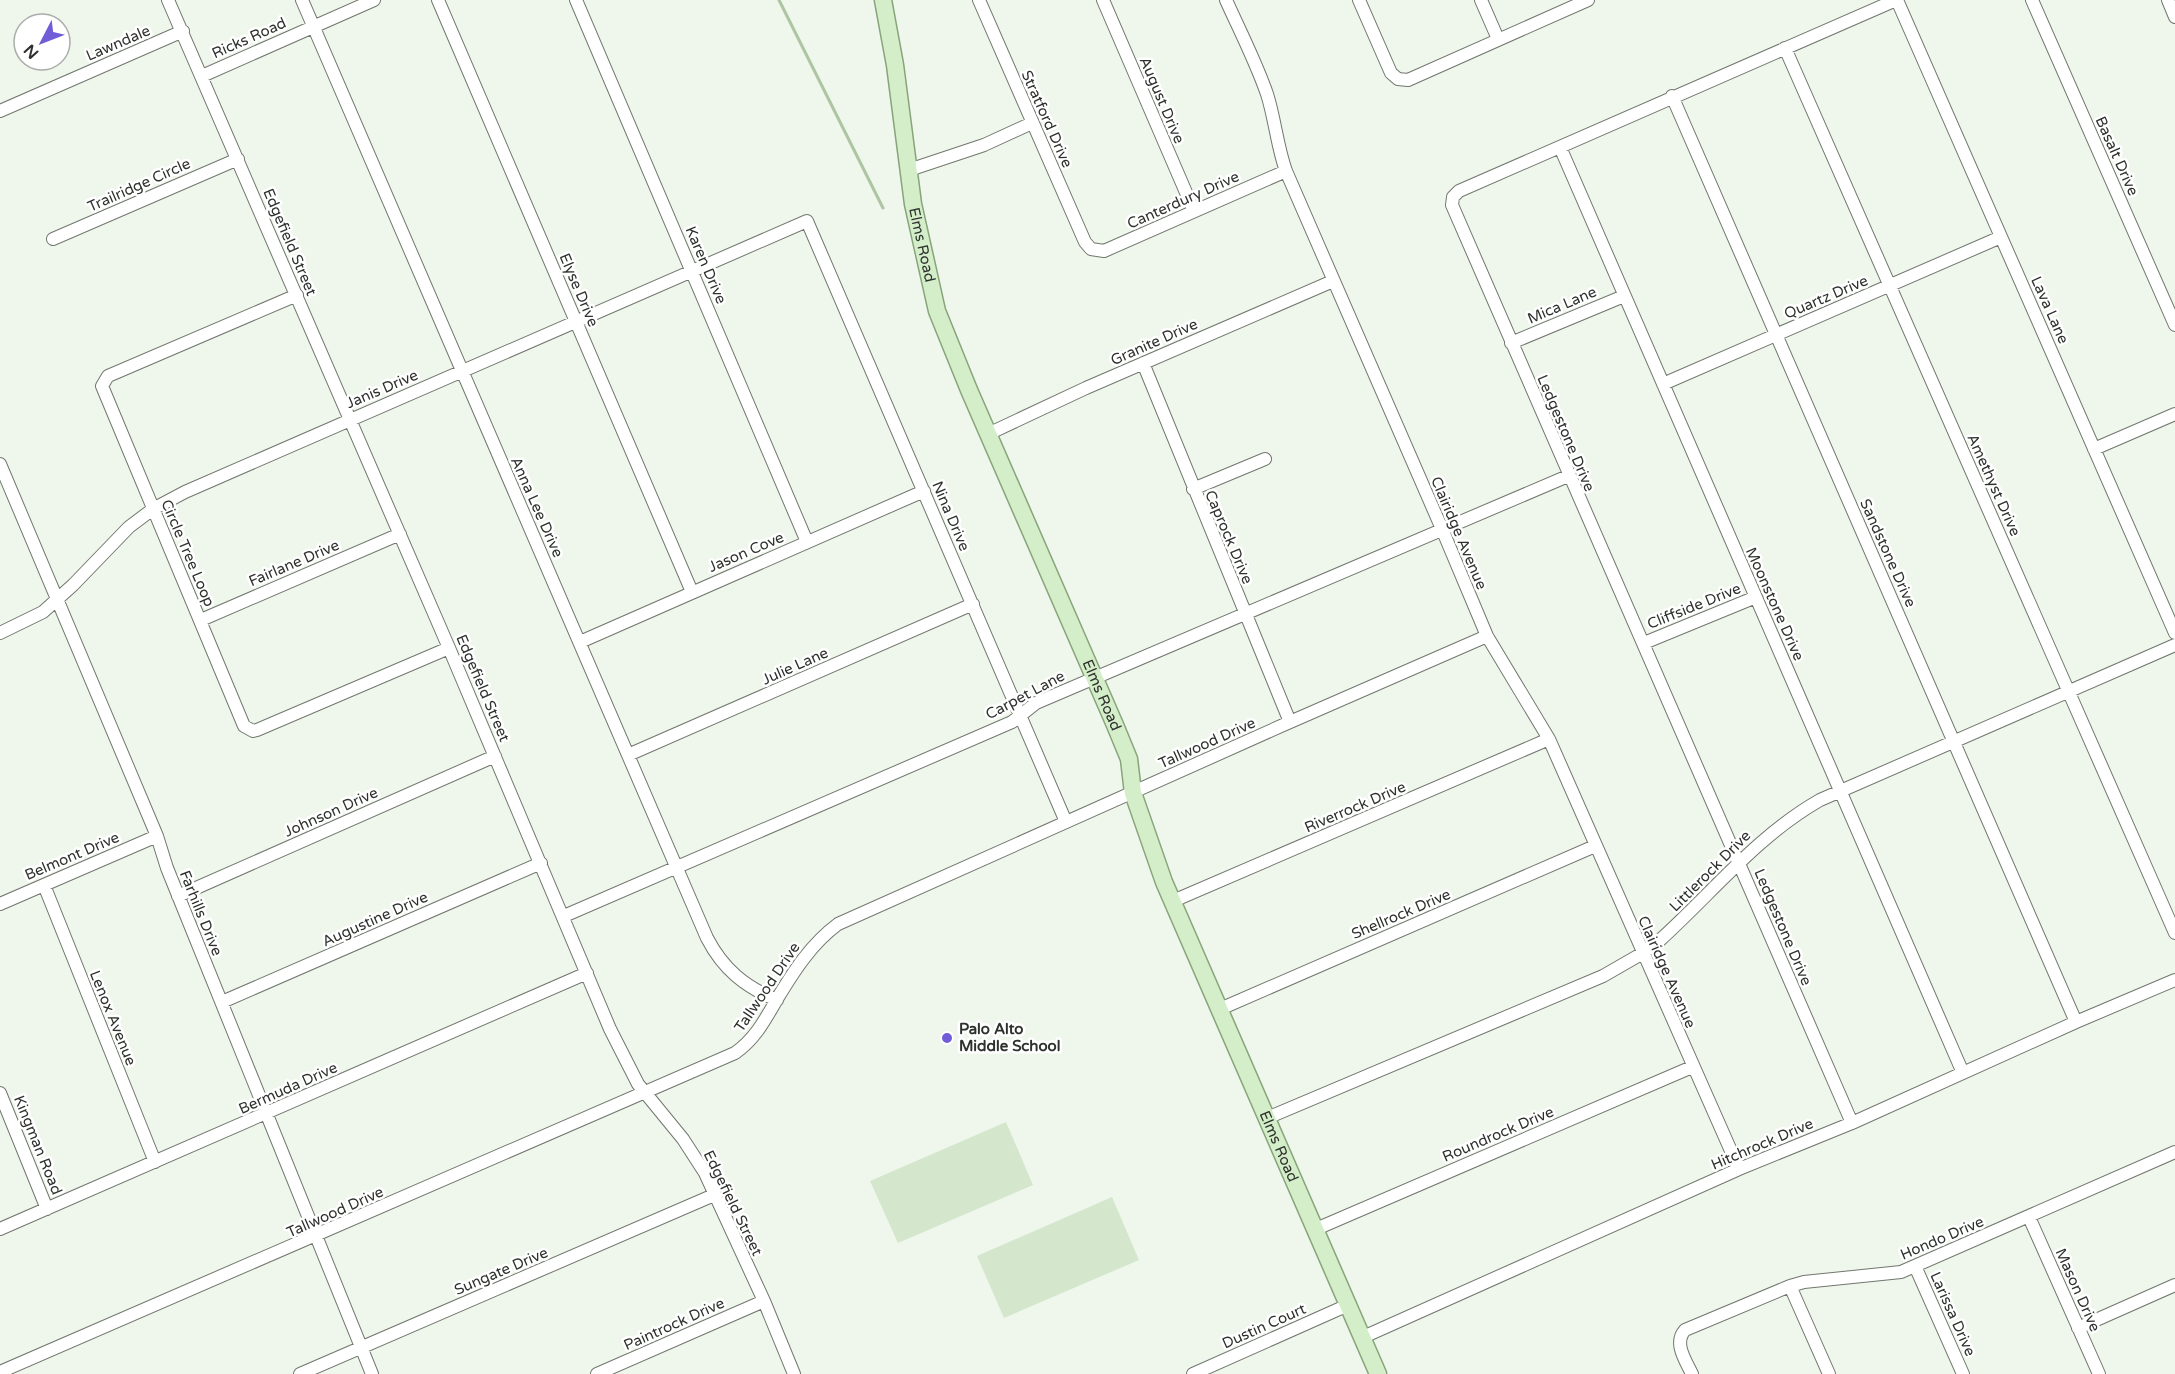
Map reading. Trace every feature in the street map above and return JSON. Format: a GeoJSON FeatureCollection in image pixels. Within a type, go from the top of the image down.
{"type":"FeatureCollection","features":[{"type":"Feature","properties":{"kind":"main road","name":"Elms Road"},"geometry":{"type":"LineString","coordinates":[[883,0],[895,64],[914,204],[938,311],[988,434],[1095,677],[1128,759],[1133,793],[1173,901],[1378,1374]]}},
{"type":"Feature","properties":{"kind":"street","name":"Edgefield Street"},"geometry":{"type":"LineString","coordinates":[[168,0],[627,1065],[644,1093],[689,1148],[705,1173],[764,1301],[794,1374]]}},
{"type":"Feature","properties":{"kind":"street","name":"Anna Lee Drive"},"geometry":{"type":"LineString","coordinates":[[302,0],[461,372],[715,954],[737,979],[748,987],[777,1000]]}},
{"type":"Feature","properties":{"kind":"street","name":"Ricks Road"},"geometry":{"type":"LineString","coordinates":[[202,76],[374,0]]}},
{"type":"Feature","properties":{"kind":"street","name":"Elyse Drive"},"geometry":{"type":"LineString","coordinates":[[438,0],[693,592]]}},
{"type":"Feature","properties":{"kind":"street","name":"Karen Drive"},"geometry":{"type":"LineString","coordinates":[[576,0],[807,542]]}},
{"type":"Feature","properties":{"kind":"street","name":"Stratford Drive"},"geometry":{"type":"LineString","coordinates":[[979,0],[1085,242],[1091,249]]}},
{"type":"Feature","properties":{"kind":"street","name":"August Drive"},"geometry":{"type":"LineString","coordinates":[[1103,0],[1194,211]]}},
{"type":"Feature","properties":{"kind":"street","name":"Clairidge Avenue"},"geometry":{"type":"LineString","coordinates":[[1226,0],[1266,93],[1286,171],[1487,636],[1549,739],[1692,1067]]}},
{"type":"Feature","properties":{"kind":"street"},"geometry":{"type":"LineString","coordinates":[[1359,0],[1391,73],[1398,79],[1408,80],[1588,0]]}},
{"type":"Feature","properties":{"kind":"street"},"geometry":{"type":"LineString","coordinates":[[1481,0],[1498,39]]}},
{"type":"Feature","properties":{"kind":"street","name":"Ledgestone Drive"},"geometry":{"type":"LineString","coordinates":[[1852,1124],[1452,205],[1453,197],[1458,191],[1896,0]]}},
{"type":"Feature","properties":{"kind":"street","name":"Lava Lane"},"geometry":{"type":"LineString","coordinates":[[1896,0],[2175,633]]}},
{"type":"Feature","properties":{"kind":"street","name":"Basalt Drive"},"geometry":{"type":"LineString","coordinates":[[2032,0],[2175,325]]}},
{"type":"Feature","properties":{"kind":"street"},"geometry":{"type":"LineString","coordinates":[[2168,0],[2175,16]]}},
{"type":"Feature","properties":{"kind":"street","name":"Lawndale"},"geometry":{"type":"LineString","coordinates":[[0,111],[183,31]]}},
{"type":"Feature","properties":{"kind":"street","name":"Amethyst Drive"},"geometry":{"type":"LineString","coordinates":[[1785,48],[2175,933]]}},
{"type":"Feature","properties":{"kind":"street","name":"Sandstone Drive"},"geometry":{"type":"LineString","coordinates":[[1672,96],[2076,1022]]}},
{"type":"Feature","properties":{"kind":"street"},"geometry":{"type":"LineString","coordinates":[[909,170],[984,145],[1032,123]]}},
{"type":"Feature","properties":{"kind":"street","name":"Moonstone Drive"},"geometry":{"type":"LineString","coordinates":[[1560,147],[1963,1073]]}},
{"type":"Feature","properties":{"kind":"street","name":"Trailridge Circle"},"geometry":{"type":"LineString","coordinates":[[53,239],[238,159]]}},
{"type":"Feature","properties":{"kind":"street","name":"Canterdury Drive"},"geometry":{"type":"LineString","coordinates":[[1091,249],[1104,251],[1286,171]]}},
{"type":"Feature","properties":{"kind":"street","name":"Janis Drive"},"geometry":{"type":"LineString","coordinates":[[0,633],[27,621],[57,600],[118,536],[153,510],[185,492],[807,221]]}},
{"type":"Feature","properties":{"kind":"street","name":"Nina Drive"},"geometry":{"type":"LineString","coordinates":[[807,221],[1066,822]]}},
{"type":"Feature","properties":{"kind":"street","name":"Quartz Drive"},"geometry":{"type":"LineString","coordinates":[[1663,384],[2001,237]]}},
{"type":"Feature","properties":{"kind":"street","name":"Granite Drive"},"geometry":{"type":"LineString","coordinates":[[988,434],[1333,280]]}},
{"type":"Feature","properties":{"kind":"street","name":"Circle Tree Loop"},"geometry":{"type":"LineString","coordinates":[[297,295],[108,376],[104,380],[103,388],[244,726],[253,731],[449,648]]}},
{"type":"Feature","properties":{"kind":"street","name":"Mica Lane"},"geometry":{"type":"LineString","coordinates":[[1511,343],[1624,296]]}},
{"type":"Feature","properties":{"kind":"street","name":"Caprock Drive"},"geometry":{"type":"LineString","coordinates":[[1143,363],[1290,722]]}},
{"type":"Feature","properties":{"kind":"street"},"geometry":{"type":"LineString","coordinates":[[2094,449],[2175,414]]}},
{"type":"Feature","properties":{"kind":"street"},"geometry":{"type":"LineString","coordinates":[[1193,489],[1265,459]]}},
{"type":"Feature","properties":{"kind":"street","name":"Farhills Drive"},"geometry":{"type":"LineString","coordinates":[[0,464],[157,836],[178,896],[372,1374]]}},
{"type":"Feature","properties":{"kind":"street","name":"Carpet Lane"},"geometry":{"type":"LineString","coordinates":[[564,916],[1012,722],[1036,703],[1095,677],[1246,615],[1568,476]]}},
{"type":"Feature","properties":{"kind":"street","name":"Jason Cove"},"geometry":{"type":"LineString","coordinates":[[580,642],[924,491]]}},
{"type":"Feature","properties":{"kind":"street","name":"Fairlane Drive"},"geometry":{"type":"LineString","coordinates":[[201,620],[400,534]]}},
{"type":"Feature","properties":{"kind":"street","name":"Cliffside Drive"},"geometry":{"type":"LineString","coordinates":[[1644,643],[1756,597]]}},
{"type":"Feature","properties":{"kind":"street","name":"Julie Lane"},"geometry":{"type":"LineString","coordinates":[[628,755],[973,604]]}},
{"type":"Feature","properties":{"kind":"street","name":"Tallwood Drive"},"geometry":{"type":"LineString","coordinates":[[0,1372],[735,1053],[746,1045],[763,1024],[808,951],[838,924],[1487,636]]}},
{"type":"Feature","properties":{"kind":"street","name":"Littlerock Drive"},"geometry":{"type":"LineString","coordinates":[[1267,1118],[1603,976],[1643,953],[1687,916],[1766,836],[1788,819],[1820,800],[2175,645]]}},
{"type":"Feature","properties":{"kind":"street","name":"Riverrock Drive"},"geometry":{"type":"LineString","coordinates":[[1173,901],[1549,739]]}},
{"type":"Feature","properties":{"kind":"street","name":"Johnson Drive"},"geometry":{"type":"LineString","coordinates":[[178,896],[495,756]]}},
{"type":"Feature","properties":{"kind":"street","name":"Belmont Drive"},"geometry":{"type":"LineString","coordinates":[[0,904],[157,836]]}},
{"type":"Feature","properties":{"kind":"street","name":"Shellrock Drive"},"geometry":{"type":"LineString","coordinates":[[1220,1010],[1594,846]]}},
{"type":"Feature","properties":{"kind":"street","name":"Augustine Drive"},"geometry":{"type":"LineString","coordinates":[[222,1002],[541,863]]}},
{"type":"Feature","properties":{"kind":"street","name":"Lenox Avenue"},"geometry":{"type":"LineString","coordinates":[[44,885],[155,1162]]}},
{"type":"Feature","properties":{"kind":"street","name":"Bermuda Drive"},"geometry":{"type":"LineString","coordinates":[[0,1229],[587,973]]}},
{"type":"Feature","properties":{"kind":"street","name":"Hitchrock Drive"},"geometry":{"type":"LineString","coordinates":[[1361,1338],[1739,1169],[1852,1124],[2076,1022],[2175,980]]}},
{"type":"Feature","properties":{"kind":"street"},"geometry":{"type":"LineString","coordinates":[[1692,1067],[1739,1169]]}},
{"type":"Feature","properties":{"kind":"street","name":"Roundrock Drive"},"geometry":{"type":"LineString","coordinates":[[1316,1229],[1692,1067]]}},
{"type":"Feature","properties":{"kind":"street","name":"Kingman Road"},"geometry":{"type":"LineString","coordinates":[[0,1093],[47,1209]]}},
{"type":"Feature","properties":{"kind":"street","name":"Hondo Drive"},"geometry":{"type":"LineString","coordinates":[[1692,1374],[1679,1341],[1680,1335],[1685,1330],[1804,1282],[1901,1272],[2029,1218],[2175,1152]]}},
{"type":"Feature","properties":{"kind":"street","name":"Sungate Drive"},"geometry":{"type":"LineString","coordinates":[[300,1374],[714,1195]]}},
{"type":"Feature","properties":{"kind":"street","name":"Mason Drive"},"geometry":{"type":"LineString","coordinates":[[2029,1218],[2099,1374]]}},
{"type":"Feature","properties":{"kind":"street","name":"Larissa Drive"},"geometry":{"type":"LineString","coordinates":[[1915,1266],[1963,1374]]}},
{"type":"Feature","properties":{"kind":"street"},"geometry":{"type":"LineString","coordinates":[[2078,1328],[2175,1285]]}},
{"type":"Feature","properties":{"kind":"street"},"geometry":{"type":"LineString","coordinates":[[1790,1286],[1829,1374]]}},
{"type":"Feature","properties":{"kind":"street","name":"Paintrock Drive"},"geometry":{"type":"LineString","coordinates":[[597,1374],[764,1301]]}},
{"type":"Feature","properties":{"kind":"street","name":"Dustin Court"},"geometry":{"type":"LineString","coordinates":[[1193,1374],[1348,1305]]}},
{"type":"Feature","properties":{"kind":"green space"},"geometry":{"type":"Polygon","coordinates":[[[1006,1122],[1033,1185],[898,1243],[870,1181],[1006,1122]]]}},
{"type":"Feature","properties":{"kind":"green space"},"geometry":{"type":"Polygon","coordinates":[[[1112,1197],[1139,1260],[1004,1318],[977,1256],[1112,1197]]]}},
{"type":"Feature","properties":{"kind":"waterway"},"geometry":{"type":"LineString","coordinates":[[779,0],[883,208]]}},
{"type":"Feature","properties":{"kind":"place","name":"Palo Alto Middle School"},"geometry":{"type":"Point","coordinates":[947,1038]}}]}
